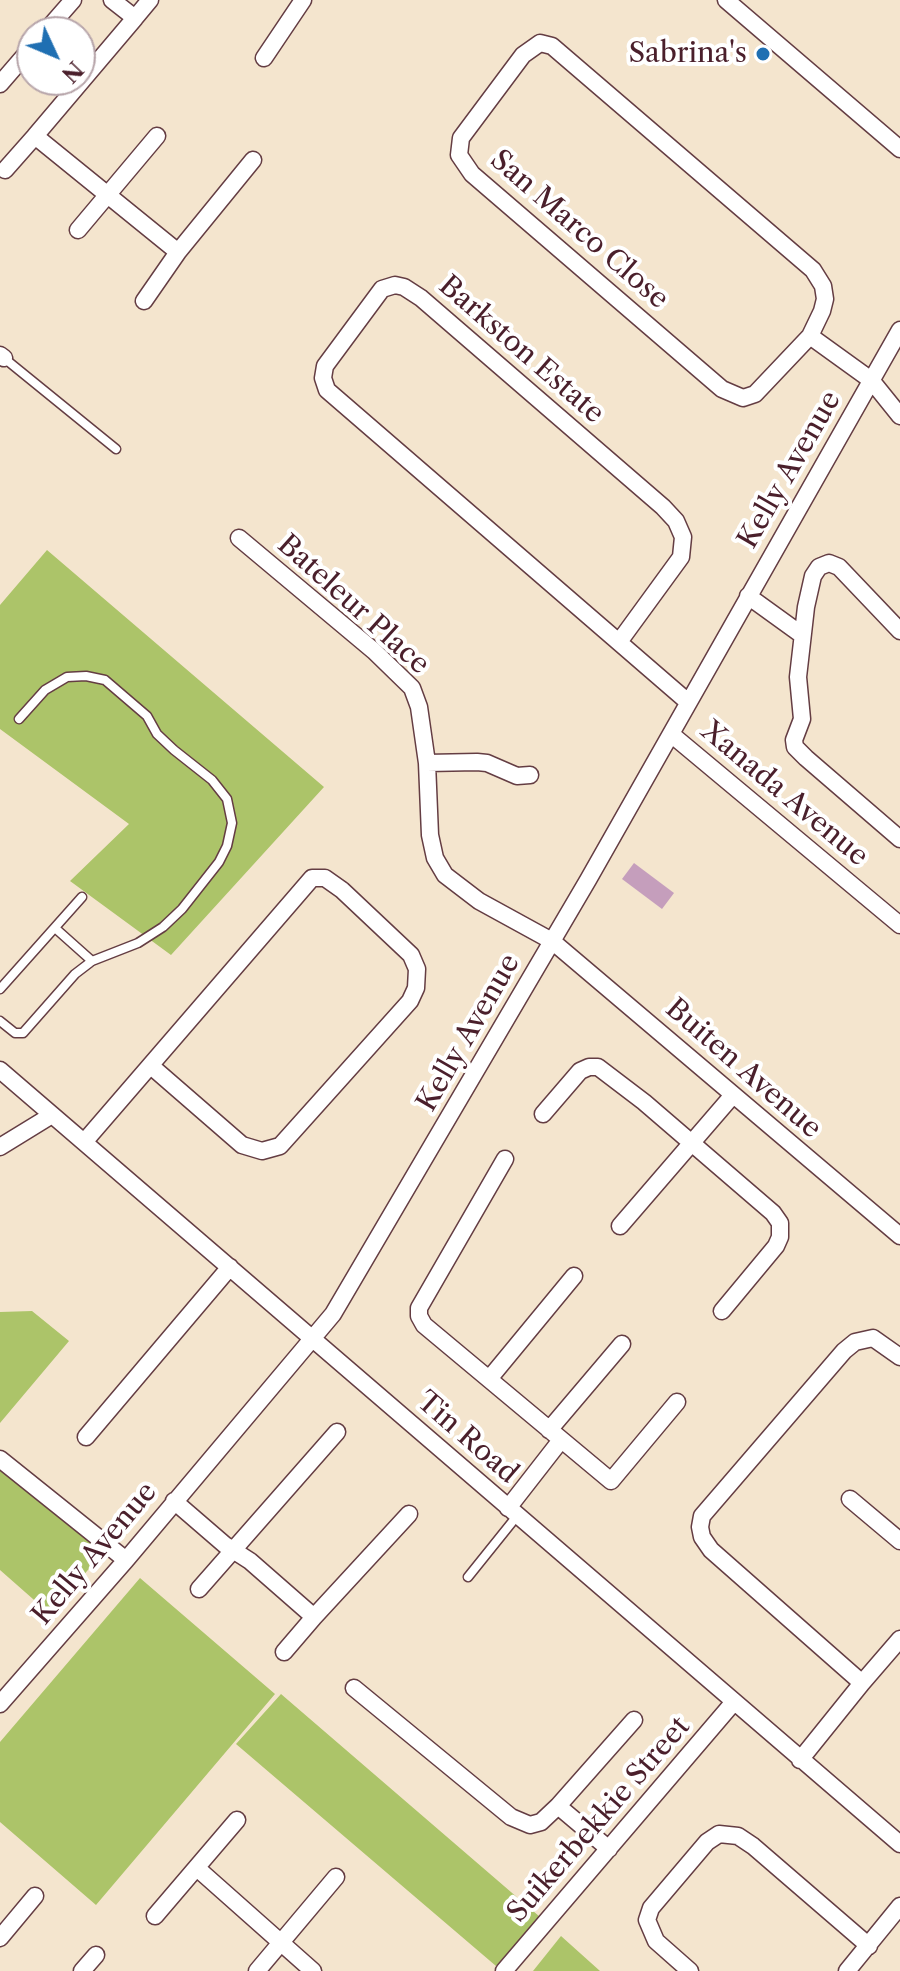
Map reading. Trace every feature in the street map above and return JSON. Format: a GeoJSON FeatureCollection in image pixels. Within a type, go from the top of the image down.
{"type":"FeatureCollection","features":[{"type":"Feature","properties":{"kind":"street"},"geometry":{"type":"LineString","coordinates":[[59,16],[73,0]]}},
{"type":"Feature","properties":{"kind":"street"},"geometry":{"type":"LineString","coordinates":[[112,0],[135,18]]}},
{"type":"Feature","properties":{"kind":"street"},"geometry":{"type":"LineString","coordinates":[[5,170],[150,0]]}},
{"type":"Feature","properties":{"kind":"street"},"geometry":{"type":"LineString","coordinates":[[264,58],[303,0]]}},
{"type":"Feature","properties":{"kind":"street"},"geometry":{"type":"LineString","coordinates":[[726,0],[900,149]]}},
{"type":"Feature","properties":{"kind":"street","name":"San Marco Close"},"geometry":{"type":"LineString","coordinates":[[540,43],[558,50],[813,270],[823,286],[825,299],[810,336],[763,388],[743,398],[733,395],[722,389],[472,174],[459,155],[461,138],[523,55],[540,43]]}},
{"type":"Feature","properties":{"kind":"street"},"geometry":{"type":"LineString","coordinates":[[0,84],[16,66]]}},
{"type":"Feature","properties":{"kind":"street"},"geometry":{"type":"LineString","coordinates":[[35,136],[178,252]]}},
{"type":"Feature","properties":{"kind":"street"},"geometry":{"type":"LineString","coordinates":[[78,230],[157,136]]}},
{"type":"Feature","properties":{"kind":"street"},"geometry":{"type":"LineString","coordinates":[[144,301],[178,252],[253,160]]}},
{"type":"Feature","properties":{"kind":"street","name":"Barkston Estate"},"geometry":{"type":"LineString","coordinates":[[619,642],[681,557],[683,537],[676,521],[421,298],[404,287],[395,285],[382,289],[325,366],[323,378],[327,390],[688,702]]}},
{"type":"Feature","properties":{"kind":"street","name":"Kelly Avenue"},"geometry":{"type":"LineString","coordinates":[[0,1704],[333,1314],[411,1186],[900,330]]}},
{"type":"Feature","properties":{"kind":"street"},"geometry":{"type":"LineString","coordinates":[[810,336],[871,380],[900,416]]}},
{"type":"Feature","properties":{"kind":"street","name":"Bateleur Place"},"geometry":{"type":"LineString","coordinates":[[239,538],[374,651],[412,688],[419,707],[427,763],[430,835],[435,858],[445,875],[479,901],[552,941]]}},
{"type":"Feature","properties":{"kind":"street"},"geometry":{"type":"LineString","coordinates":[[900,631],[839,567],[829,563],[814,573],[802,635],[798,690],[802,719],[794,740],[795,747],[900,839]]}},
{"type":"Feature","properties":{"kind":"street"},"geometry":{"type":"LineString","coordinates":[[748,596],[802,635]]}},
{"type":"Feature","properties":{"kind":"street","name":"Xanada Avenue"},"geometry":{"type":"LineString","coordinates":[[671,734],[900,925]]}},
{"type":"Feature","properties":{"kind":"street"},"geometry":{"type":"LineString","coordinates":[[427,763],[487,763],[517,776],[530,775]]}},
{"type":"Feature","properties":{"kind":"street"},"geometry":{"type":"LineString","coordinates":[[85,1141],[312,878],[325,878],[342,890],[411,955],[417,969],[416,988],[410,1001],[280,1146],[262,1151],[242,1145],[151,1066]]}},
{"type":"Feature","properties":{"kind":"street","name":"Buiten Avenue"},"geometry":{"type":"LineString","coordinates":[[552,941],[900,1236]]}},
{"type":"Feature","properties":{"kind":"street"},"geometry":{"type":"LineString","coordinates":[[543,1114],[580,1071],[594,1066],[603,1069],[773,1213],[780,1223],[776,1246],[722,1311]]}},
{"type":"Feature","properties":{"kind":"street","name":"Tin Road"},"geometry":{"type":"LineString","coordinates":[[0,1070],[900,1844]]}},
{"type":"Feature","properties":{"kind":"street"},"geometry":{"type":"LineString","coordinates":[[620,1226],[733,1095]]}},
{"type":"Feature","properties":{"kind":"street"},"geometry":{"type":"LineString","coordinates":[[0,1147],[52,1115]]}},
{"type":"Feature","properties":{"kind":"street"},"geometry":{"type":"LineString","coordinates":[[505,1159],[419,1308],[424,1325],[611,1481],[677,1402]]}},
{"type":"Feature","properties":{"kind":"street"},"geometry":{"type":"LineString","coordinates":[[86,1437],[230,1267]]}},
{"type":"Feature","properties":{"kind":"street"},"geometry":{"type":"LineString","coordinates":[[489,1379],[574,1276]]}},
{"type":"Feature","properties":{"kind":"street"},"geometry":{"type":"LineString","coordinates":[[862,1683],[711,1550],[702,1537],[700,1527],[702,1516],[844,1351],[855,1342],[873,1338],[900,1357]]}},
{"type":"Feature","properties":{"kind":"street"},"geometry":{"type":"LineString","coordinates":[[512,1512],[555,1435],[622,1344]]}},
{"type":"Feature","properties":{"kind":"street"},"geometry":{"type":"LineString","coordinates":[[199,1589],[337,1432]]}},
{"type":"Feature","properties":{"kind":"street"},"geometry":{"type":"LineString","coordinates":[[0,1459],[126,1560]]}},
{"type":"Feature","properties":{"kind":"street"},"geometry":{"type":"LineString","coordinates":[[850,1499],[900,1541]]}},
{"type":"Feature","properties":{"kind":"street"},"geometry":{"type":"LineString","coordinates":[[174,1501],[314,1617]]}},
{"type":"Feature","properties":{"kind":"street"},"geometry":{"type":"LineString","coordinates":[[284,1652],[409,1514]]}},
{"type":"Feature","properties":{"kind":"street"},"geometry":{"type":"LineString","coordinates":[[800,1760],[900,1639]]}},
{"type":"Feature","properties":{"kind":"street"},"geometry":{"type":"LineString","coordinates":[[354,1688],[511,1817],[530,1825],[541,1822],[558,1806],[634,1720]]}},
{"type":"Feature","properties":{"kind":"street","name":"Suikerbekkie Street"},"geometry":{"type":"LineString","coordinates":[[504,1971],[733,1703]]}},
{"type":"Feature","properties":{"kind":"street"},"geometry":{"type":"LineString","coordinates":[[558,1806],[609,1849]]}},
{"type":"Feature","properties":{"kind":"street"},"geometry":{"type":"LineString","coordinates":[[155,1916],[237,1820]]}},
{"type":"Feature","properties":{"kind":"street"},"geometry":{"type":"LineString","coordinates":[[690,1971],[656,1941],[647,1920],[651,1908],[660,1897],[707,1842],[719,1834],[738,1836],[753,1846],[869,1946]]}},
{"type":"Feature","properties":{"kind":"street"},"geometry":{"type":"LineString","coordinates":[[198,1869],[313,1971]]}},
{"type":"Feature","properties":{"kind":"street"},"geometry":{"type":"LineString","coordinates":[[257,1971],[336,1877]]}},
{"type":"Feature","properties":{"kind":"street"},"geometry":{"type":"LineString","coordinates":[[0,1938],[35,1896]]}},
{"type":"Feature","properties":{"kind":"street"},"geometry":{"type":"LineString","coordinates":[[847,1971],[900,1906]]}},
{"type":"Feature","properties":{"kind":"street"},"geometry":{"type":"LineString","coordinates":[[82,1971],[96,1955]]}},
{"type":"Feature","properties":{"kind":"lane"},"geometry":{"type":"LineString","coordinates":[[2,357],[116,449]]}},
{"type":"Feature","properties":{"kind":"lane"},"geometry":{"type":"LineString","coordinates":[[1,1022],[15,1033],[23,1033],[75,974],[92,961],[138,943],[163,927],[201,886],[227,846],[232,823],[227,799],[212,780],[157,734],[147,716],[105,680],[86,676],[67,677],[45,690],[19,719]]}},
{"type":"Feature","properties":{"kind":"lane"},"geometry":{"type":"LineString","coordinates":[[0,989],[82,897]]}},
{"type":"Feature","properties":{"kind":"lane"},"geometry":{"type":"LineString","coordinates":[[55,928],[92,961]]}},
{"type":"Feature","properties":{"kind":"lane"},"geometry":{"type":"LineString","coordinates":[[468,1577],[512,1512]]}},
{"type":"Feature","properties":{"kind":"green space"},"geometry":{"type":"Polygon","coordinates":[[[47,550],[324,787],[171,955],[70,881],[129,824],[0,729],[0,605],[47,550]]]}},
{"type":"Feature","properties":{"kind":"green space"},"geometry":{"type":"Polygon","coordinates":[[[32,1311],[69,1341],[0,1423],[0,1312],[32,1311]]]}},
{"type":"Feature","properties":{"kind":"green space"},"geometry":{"type":"Polygon","coordinates":[[[0,1454],[112,1542],[50,1614],[0,1570],[0,1454]]]}},
{"type":"Feature","properties":{"kind":"green space"},"geometry":{"type":"Polygon","coordinates":[[[140,1578],[275,1694],[96,1905],[0,1822],[0,1742],[140,1578]]]}},
{"type":"Feature","properties":{"kind":"green space"},"geometry":{"type":"Polygon","coordinates":[[[281,1694],[540,1917],[496,1966],[236,1744],[281,1694]]]}},
{"type":"Feature","properties":{"kind":"green space"},"geometry":{"type":"Polygon","coordinates":[[[561,1936],[600,1971],[533,1971],[561,1936]]]}},
{"type":"Feature","properties":{"kind":"building"},"geometry":{"type":"Polygon","coordinates":[[[634,863],[674,893],[662,909],[622,879],[634,863]]]}},
{"type":"Feature","properties":{"kind":"place","name":"Sabrina's"},"geometry":{"type":"Point","coordinates":[763,54]}}]}
